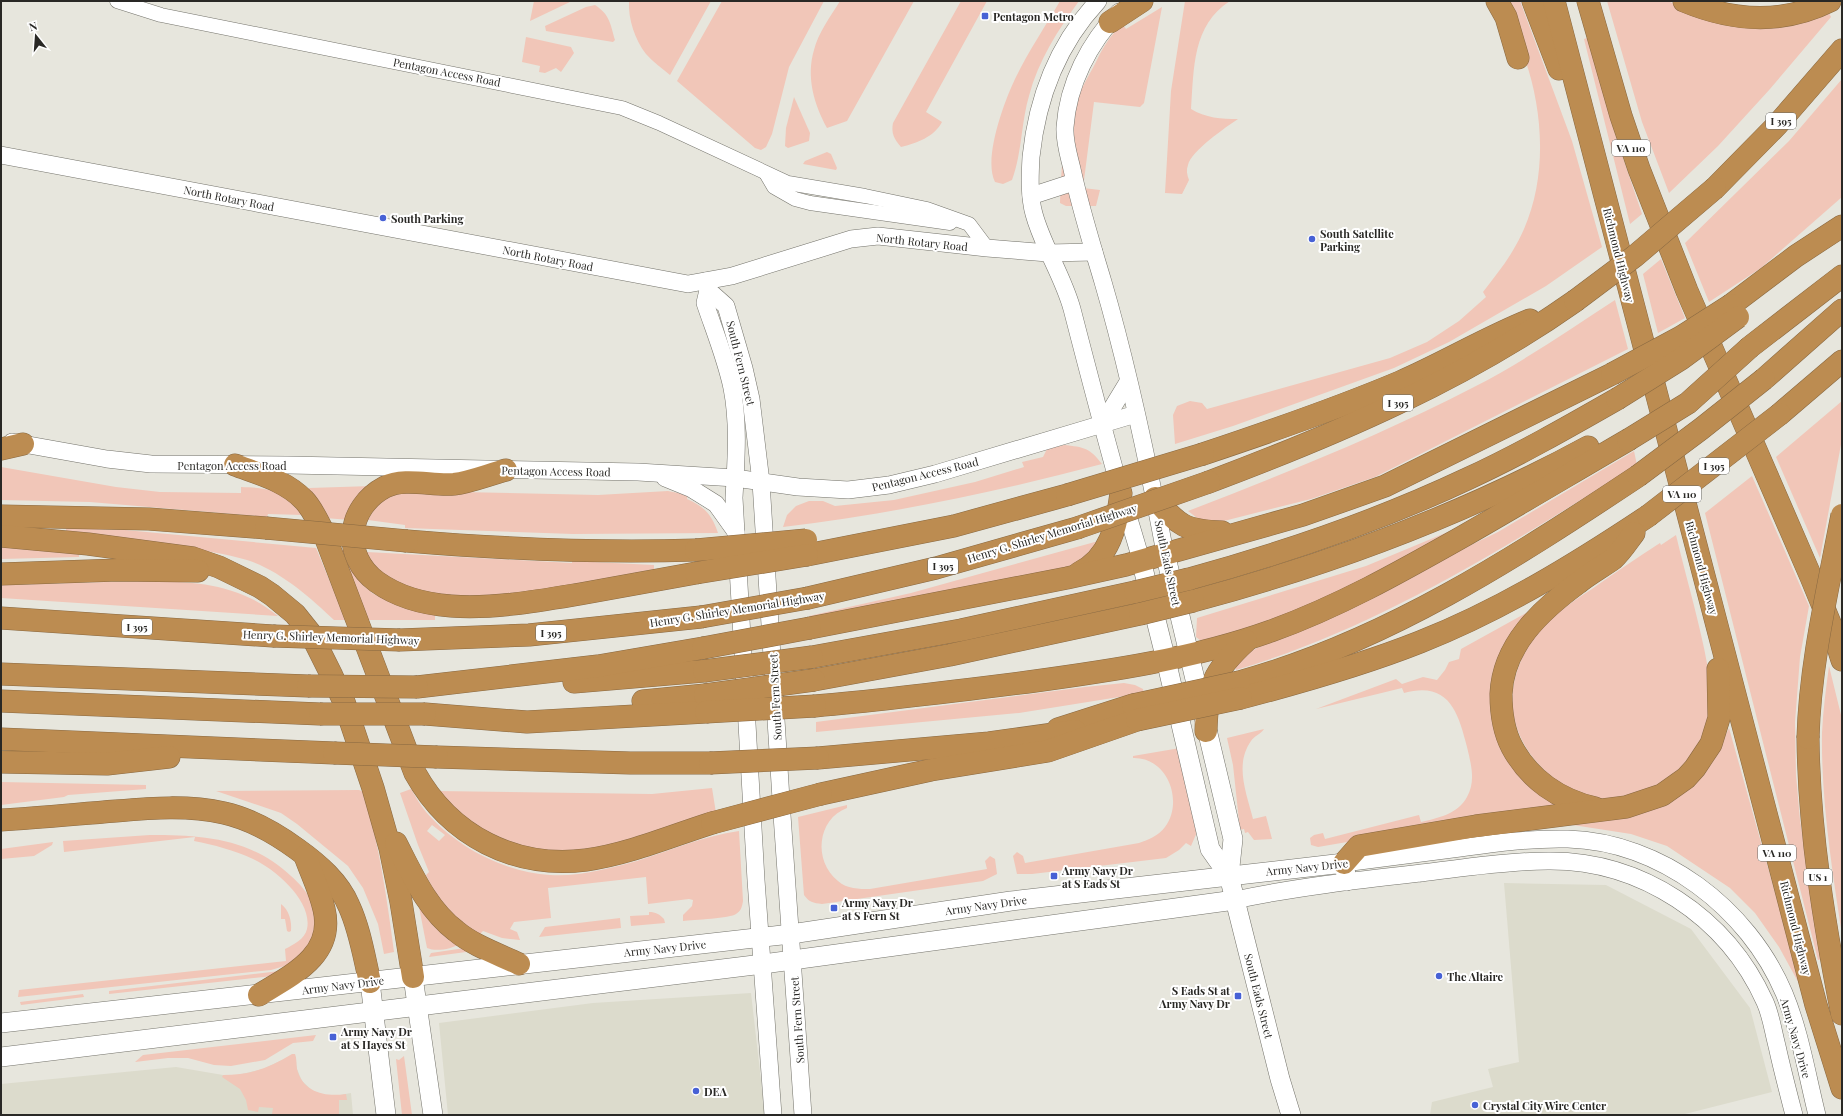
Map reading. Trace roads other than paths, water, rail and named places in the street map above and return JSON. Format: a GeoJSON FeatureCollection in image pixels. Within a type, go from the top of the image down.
{"type":"FeatureCollection","features":[{"type":"Feature","properties":{"kind":"highway"},"geometry":{"type":"LineString","coordinates":[[1498,1],[1506,17],[1518,58]]}},
{"type":"Feature","properties":{"kind":"highway"},"geometry":{"type":"LineString","coordinates":[[1533,1],[1600,180]]}},
{"type":"Feature","properties":{"kind":"highway","name":"Richmond Highway"},"geometry":{"type":"LineString","coordinates":[[1554,1],[1816,1005],[1842,1088]]}},
{"type":"Feature","properties":{"kind":"highway","name":"VA 110"},"geometry":{"type":"LineString","coordinates":[[1588,1],[1621,116],[1639,169],[1687,291],[1818,594],[1842,660]]}},
{"type":"Feature","properties":{"kind":"highway"},"geometry":{"type":"LineString","coordinates":[[1684,1],[1717,13],[1756,18],[1791,15],[1806,11],[1830,1]]}},
{"type":"Feature","properties":{"kind":"highway"},"geometry":{"type":"LineString","coordinates":[[1110,22],[1136,2]]}},
{"type":"Feature","properties":{"kind":"highway","name":"Henry G. Shirley Memorial Highway"},"geometry":{"type":"LineString","coordinates":[[1,618],[273,636],[400,640],[529,635],[702,617],[808,598],[936,568],[1077,528],[1209,482],[1333,432],[1435,386],[1512,342],[1575,301],[1669,229],[1715,188],[1777,125],[1842,50]]}},
{"type":"Feature","properties":{"kind":"highway"},"geometry":{"type":"LineString","coordinates":[[1,674],[308,686],[417,687],[549,684],[704,671],[812,657],[961,630],[1135,592],[1188,579],[1309,543],[1426,497],[1512,457],[1617,399],[1681,359],[1796,256],[1842,226]]}},
{"type":"Feature","properties":{"kind":"highway"},"geometry":{"type":"LineString","coordinates":[[417,687],[598,666],[810,628],[1068,578],[1141,560],[1303,515],[1385,486],[1612,374],[1681,337],[1734,311],[1797,272],[1842,232]]}},
{"type":"Feature","properties":{"kind":"highway"},"geometry":{"type":"LineString","coordinates":[[1,701],[320,714],[425,714],[527,722],[706,704],[814,680],[950,655],[1140,614],[1193,601],[1319,564],[1400,535],[1486,498],[1688,403],[1750,347],[1842,276]]}},
{"type":"Feature","properties":{"kind":"highway"},"geometry":{"type":"LineString","coordinates":[[506,470],[454,484],[397,483],[376,493],[366,502],[354,521],[352,532],[354,546],[360,564],[375,581],[400,595],[427,603],[451,606],[491,606],[543,600],[696,573],[876,529],[1057,497],[1203,454],[1286,426],[1400,382],[1494,334],[1575,301]]}},
{"type":"Feature","properties":{"kind":"highway"},"geometry":{"type":"LineString","coordinates":[[1240,690],[1400,619],[1498,565],[1572,519],[1638,476],[1701,429],[1764,379],[1842,310]]}},
{"type":"Feature","properties":{"kind":"highway","name":"I 395"},"geometry":{"type":"LineString","coordinates":[[1,740],[630,763],[818,758],[934,749],[1032,737],[1240,690],[1300,683],[1375,659],[1460,625],[1570,566],[1648,516],[1780,414],[1842,361]]}},
{"type":"Feature","properties":{"kind":"highway"},"geometry":{"type":"LineString","coordinates":[[706,704],[815,706],[948,692],[1061,677],[1166,660],[1248,639],[1296,622],[1375,585],[1530,498],[1625,433]]}},
{"type":"Feature","properties":{"kind":"highway"},"geometry":{"type":"LineString","coordinates":[[1,449],[23,444]]}},
{"type":"Feature","properties":{"kind":"highway"},"geometry":{"type":"LineString","coordinates":[[236,465],[286,486],[303,499],[309,506],[323,531],[415,774],[439,809],[464,830],[507,853],[539,860],[570,861],[585,860],[617,853],[712,823],[821,794],[931,770],[1048,751],[1135,713]]}},
{"type":"Feature","properties":{"kind":"highway"},"geometry":{"type":"LineString","coordinates":[[1068,578],[1090,567],[1103,553],[1118,520],[1121,494]]}},
{"type":"Feature","properties":{"kind":"highway"},"geometry":{"type":"LineString","coordinates":[[1155,498],[1172,518],[1187,528],[1202,532],[1239,533]]}},
{"type":"Feature","properties":{"kind":"highway","name":"US 1"},"geometry":{"type":"LineString","coordinates":[[1842,515],[1815,654],[1809,708],[1808,738],[1809,786],[1814,847],[1822,902],[1842,1014]]}},
{"type":"Feature","properties":{"kind":"highway"},"geometry":{"type":"LineString","coordinates":[[1,516],[149,519],[407,541],[539,550],[621,551],[806,547]]}},
{"type":"Feature","properties":{"kind":"highway"},"geometry":{"type":"LineString","coordinates":[[1602,810],[1563,797],[1538,781],[1520,761],[1508,740],[1504,728],[1501,702],[1503,675],[1512,650],[1528,627],[1570,589],[1614,558],[1648,516]]}},
{"type":"Feature","properties":{"kind":"highway"},"geometry":{"type":"LineString","coordinates":[[1,536],[88,544],[193,558],[219,567],[260,587],[295,614],[311,634],[325,660],[344,702],[383,819],[401,902],[413,977]]}},
{"type":"Feature","properties":{"kind":"highway"},"geometry":{"type":"LineString","coordinates":[[1,574],[118,570],[173,570],[212,572],[244,580]]}},
{"type":"Feature","properties":{"kind":"highway"},"geometry":{"type":"LineString","coordinates":[[1345,872],[1359,846],[1476,826],[1638,805],[1662,795],[1686,778],[1695,768],[1711,744],[1719,718],[1720,704],[1714,618]]}},
{"type":"Feature","properties":{"kind":"highway"},"geometry":{"type":"LineString","coordinates":[[1206,731],[1207,702],[1212,685],[1224,663],[1248,639]]}},
{"type":"Feature","properties":{"kind":"highway"},"geometry":{"type":"LineString","coordinates":[[1,762],[107,764],[234,749]]}},
{"type":"Feature","properties":{"kind":"highway"},"geometry":{"type":"LineString","coordinates":[[1,820],[41,818],[149,808],[204,810],[226,814],[265,828],[304,853],[329,875],[337,885],[349,906],[358,932],[370,982]]}},
{"type":"Feature","properties":{"kind":"highway"},"geometry":{"type":"LineString","coordinates":[[1,827],[41,818]]}},
{"type":"Feature","properties":{"kind":"highway"},"geometry":{"type":"LineString","coordinates":[[383,819],[422,891],[439,915],[463,936],[519,964]]}},
{"type":"Feature","properties":{"kind":"highway"},"geometry":{"type":"LineString","coordinates":[[259,995],[306,964],[317,952],[322,943],[326,924],[324,908],[304,853]]}},
{"type":"Feature","properties":{"kind":"main road","name":"South Eads Street"},"geometry":{"type":"LineString","coordinates":[[1165,553],[1232,839],[1229,876],[1280,1079],[1291,1115]]}},
{"type":"Feature","properties":{"kind":"main road","name":"South Eads Street"},"geometry":{"type":"LineString","coordinates":[[1141,560],[1210,849],[1229,876]]}},
{"type":"Feature","properties":{"kind":"main road","name":"Army Navy Drive"},"geometry":{"type":"LineString","coordinates":[[1,1023],[791,934],[1011,901],[1229,876],[1345,872]]}},
{"type":"Feature","properties":{"kind":"main road","name":"Army Navy Drive"},"geometry":{"type":"LineString","coordinates":[[1,1057],[374,1010],[763,964],[1235,900]]}},
{"type":"Feature","properties":{"kind":"main road"},"geometry":{"type":"LineString","coordinates":[[413,977],[433,1115]]}},
{"type":"Feature","properties":{"kind":"main road"},"geometry":{"type":"LineString","coordinates":[[370,982],[386,1115]]}},
{"type":"Feature","properties":{"kind":"street","name":"Pentagon Access Road"},"geometry":{"type":"LineString","coordinates":[[117,1],[161,15],[622,108],[659,123],[788,183],[865,196],[927,209],[969,224],[987,248]]}},
{"type":"Feature","properties":{"kind":"street","name":"South Eads Street"},"geometry":{"type":"LineString","coordinates":[[1098,1],[1085,15],[1066,44],[1046,85],[1038,111],[1033,138],[1030,168],[1031,196],[1039,232],[1067,294],[1121,494],[1141,560]]}},
{"type":"Feature","properties":{"kind":"street","name":"South Eads Street"},"geometry":{"type":"LineString","coordinates":[[1110,22],[1093,45],[1078,72],[1067,111],[1065,129],[1074,182],[1116,331],[1136,414],[1155,498],[1165,553]]}},
{"type":"Feature","properties":{"kind":"street","name":"North Rotary Road"},"geometry":{"type":"LineString","coordinates":[[1,155],[667,281],[707,286],[739,274],[851,239],[878,236],[1048,253],[1094,252]]}},
{"type":"Feature","properties":{"kind":"street"},"geometry":{"type":"LineString","coordinates":[[1031,196],[1074,182]]}},
{"type":"Feature","properties":{"kind":"street","name":"South Fern Street"},"geometry":{"type":"LineString","coordinates":[[707,286],[705,303],[732,386],[735,411],[737,464],[734,498],[773,1115]]}},
{"type":"Feature","properties":{"kind":"street","name":"South Fern Street"},"geometry":{"type":"LineString","coordinates":[[707,286],[726,306],[744,368],[751,399],[761,482],[782,822],[803,1115]]}},
{"type":"Feature","properties":{"kind":"street"},"geometry":{"type":"LineString","coordinates":[[1102,423],[1128,382]]}},
{"type":"Feature","properties":{"kind":"street","name":"Pentagon Access Road"},"geometry":{"type":"LineString","coordinates":[[1,439],[107,459],[151,464],[652,473],[735,478],[761,482],[848,490],[869,489],[935,474],[1136,414]]}},
{"type":"Feature","properties":{"kind":"street"},"geometry":{"type":"LineString","coordinates":[[652,473],[675,481],[709,499],[723,512],[736,532]]}},
{"type":"Feature","properties":{"kind":"street","name":"Army Navy Drive"},"geometry":{"type":"LineString","coordinates":[[1235,900],[1345,872],[1542,839],[1569,839],[1612,846],[1650,859],[1675,871],[1698,885],[1719,902],[1739,922],[1757,944],[1784,993],[1799,1043],[1813,1114]]}},
{"type":"Feature","properties":{"kind":"street"},"geometry":{"type":"LineString","coordinates":[[1606,868],[1612,846]]}},
{"type":"Feature","properties":{"kind":"street","name":"Army Navy Drive"},"geometry":{"type":"LineString","coordinates":[[1345,872],[1548,861],[1576,862],[1628,874],[1654,885],[1677,898],[1700,915],[1720,934],[1738,956],[1765,1002],[1794,1115]]}},
{"type":"Feature","properties":{"kind":"street"},"geometry":{"type":"LineString","coordinates":[[1765,1002],[1784,993]]}},
{"type":"Feature","properties":{"kind":"place","name":"Pentagon Metro"},"geometry":{"type":"Point","coordinates":[985,16]}},
{"type":"Feature","properties":{"kind":"place","name":"South Parking"},"geometry":{"type":"Point","coordinates":[383,218]}},
{"type":"Feature","properties":{"kind":"place","name":"South Satellite Parking"},"geometry":{"type":"Point","coordinates":[1312,239]}},
{"type":"Feature","properties":{"kind":"place","name":"Army Navy Dr at S Eads St"},"geometry":{"type":"Point","coordinates":[1054,876]}},
{"type":"Feature","properties":{"kind":"place","name":"Army Navy Dr at S Fern St"},"geometry":{"type":"Point","coordinates":[834,908]}},
{"type":"Feature","properties":{"kind":"place","name":"The Altaire"},"geometry":{"type":"Point","coordinates":[1439,976]}},
{"type":"Feature","properties":{"kind":"place","name":"S Eads St at Army Navy Dr"},"geometry":{"type":"Point","coordinates":[1238,996]}},
{"type":"Feature","properties":{"kind":"place","name":"Army Navy Dr at S Hayes St"},"geometry":{"type":"Point","coordinates":[333,1037]}},
{"type":"Feature","properties":{"kind":"place","name":"DEA"},"geometry":{"type":"Point","coordinates":[696,1091]}},
{"type":"Feature","properties":{"kind":"place","name":"Crystal City Wire Center"},"geometry":{"type":"Point","coordinates":[1475,1105]}}]}
